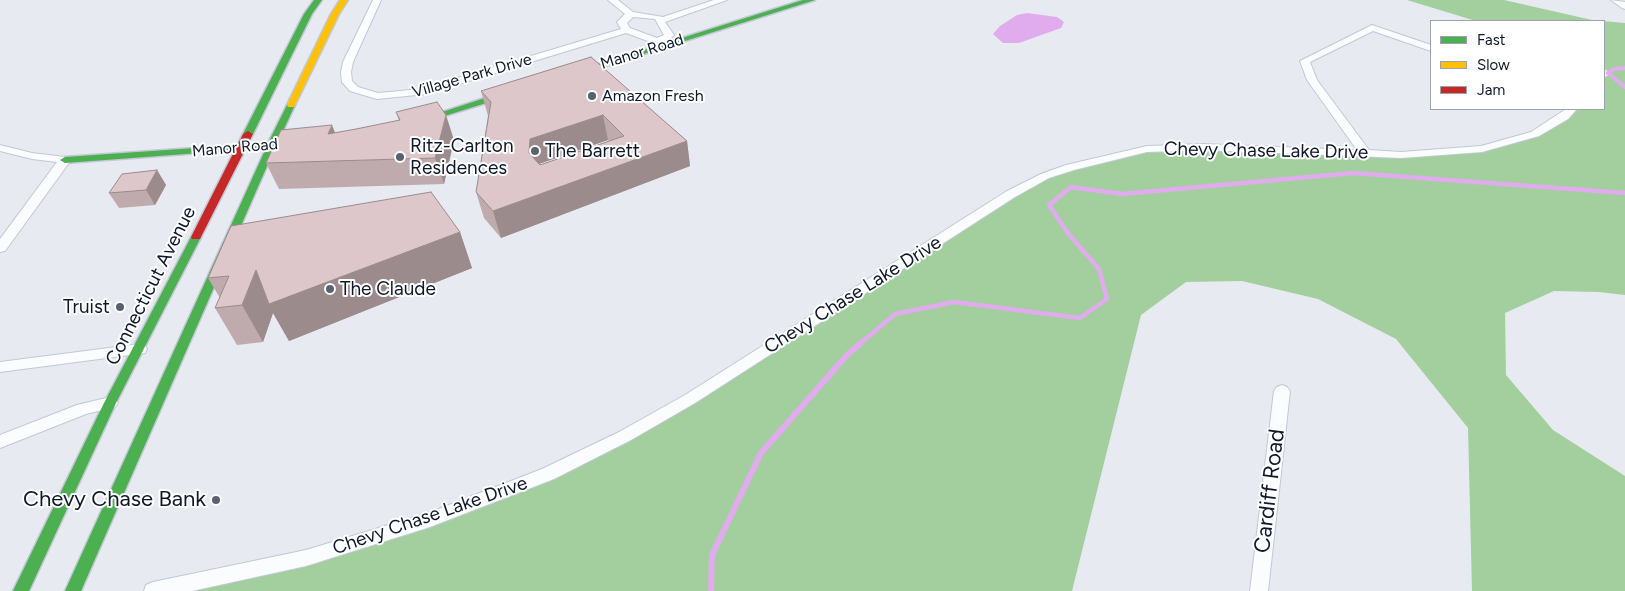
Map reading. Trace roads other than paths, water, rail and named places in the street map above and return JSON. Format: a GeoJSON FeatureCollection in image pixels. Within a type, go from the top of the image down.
{"type":"FeatureCollection","features":[{"type":"Feature","properties":{"kind":"main road","name":"Connecticut Avenue"},"geometry":{"type":"LineString","coordinates":[[22,591],[110,403],[140,349],[308,14],[318,0]]}},
{"type":"Feature","properties":{"kind":"main road"},"geometry":{"type":"LineString","coordinates":[[73,591],[272,145],[335,14],[344,0]]}},
{"type":"Feature","properties":{"kind":"main road","name":"Manor Road"},"geometry":{"type":"LineString","coordinates":[[562,77],[666,42],[812,0]]}},
{"type":"Feature","properties":{"kind":"main road"},"geometry":{"type":"LineString","coordinates":[[407,125],[516,91]]}},
{"type":"Feature","properties":{"kind":"main road","name":"Manor Road"},"geometry":{"type":"LineString","coordinates":[[65,160],[240,149],[302,142]]}},
{"type":"Feature","properties":{"kind":"street","name":"Village Park Drive"},"geometry":{"type":"LineString","coordinates":[[377,0],[348,62],[346,72],[347,82],[354,89],[377,96],[422,92],[626,30]]}},
{"type":"Feature","properties":{"kind":"street"},"geometry":{"type":"LineString","coordinates":[[612,0],[631,14],[652,15],[662,20],[723,0]]}},
{"type":"Feature","properties":{"kind":"street"},"geometry":{"type":"LineString","coordinates":[[1615,0],[1625,6]]}},
{"type":"Feature","properties":{"kind":"street"},"geometry":{"type":"LineString","coordinates":[[631,14],[622,22],[626,30],[648,39],[666,42],[669,35],[662,26],[662,20]]}},
{"type":"Feature","properties":{"kind":"street"},"geometry":{"type":"LineString","coordinates":[[1365,153],[1312,80],[1305,61],[1372,28],[1430,48]]}},
{"type":"Feature","properties":{"kind":"street","name":"Chevy Chase Lake Drive"},"geometry":{"type":"LineString","coordinates":[[154,591],[306,558],[430,520],[548,474],[625,436],[690,399],[1011,194],[1045,176],[1070,167],[1147,149],[1203,147],[1418,154],[1482,149],[1535,134],[1564,117],[1571,110]]}},
{"type":"Feature","properties":{"kind":"street","name":"Manor Road"},"geometry":{"type":"LineString","coordinates":[[0,148],[32,156],[65,160]]}},
{"type":"Feature","properties":{"kind":"street"},"geometry":{"type":"LineString","coordinates":[[0,248],[65,160]]}},
{"type":"Feature","properties":{"kind":"street"},"geometry":{"type":"LineString","coordinates":[[0,367],[140,349]]}},
{"type":"Feature","properties":{"kind":"street","name":"Cardiff Road"},"geometry":{"type":"LineString","coordinates":[[1259,591],[1282,391]]}},
{"type":"Feature","properties":{"kind":"street"},"geometry":{"type":"LineString","coordinates":[[0,442],[83,409],[110,403]]}},
{"type":"Feature","properties":{"kind":"waterway"},"geometry":{"type":"LineString","coordinates":[[1625,68],[1614,69],[1608,73],[1625,87]]}},
{"type":"Feature","properties":{"kind":"waterway"},"geometry":{"type":"LineString","coordinates":[[861,343],[895,314],[954,302],[1080,318],[1107,299],[1099,269],[1067,232],[1049,205],[1071,187],[1122,194],[1353,173],[1625,193]]}},
{"type":"Feature","properties":{"kind":"waterway"},"geometry":{"type":"LineString","coordinates":[[711,591],[712,555],[761,453],[847,355],[862,342]]}},
{"type":"Feature","properties":{"kind":"place","name":"Amazon Fresh"},"geometry":{"type":"Point","coordinates":[592,96]}},
{"type":"Feature","properties":{"kind":"place","name":"The Barrett"},"geometry":{"type":"Point","coordinates":[535,151]}},
{"type":"Feature","properties":{"kind":"place","name":"Ritz-Carlton Residences"},"geometry":{"type":"Point","coordinates":[400,157]}},
{"type":"Feature","properties":{"kind":"place","name":"The Claude"},"geometry":{"type":"Point","coordinates":[330,289]}},
{"type":"Feature","properties":{"kind":"place","name":"Truist"},"geometry":{"type":"Point","coordinates":[120,307]}},
{"type":"Feature","properties":{"kind":"place","name":"Chevy Chase Bank"},"geometry":{"type":"Point","coordinates":[216,500]}}]}
